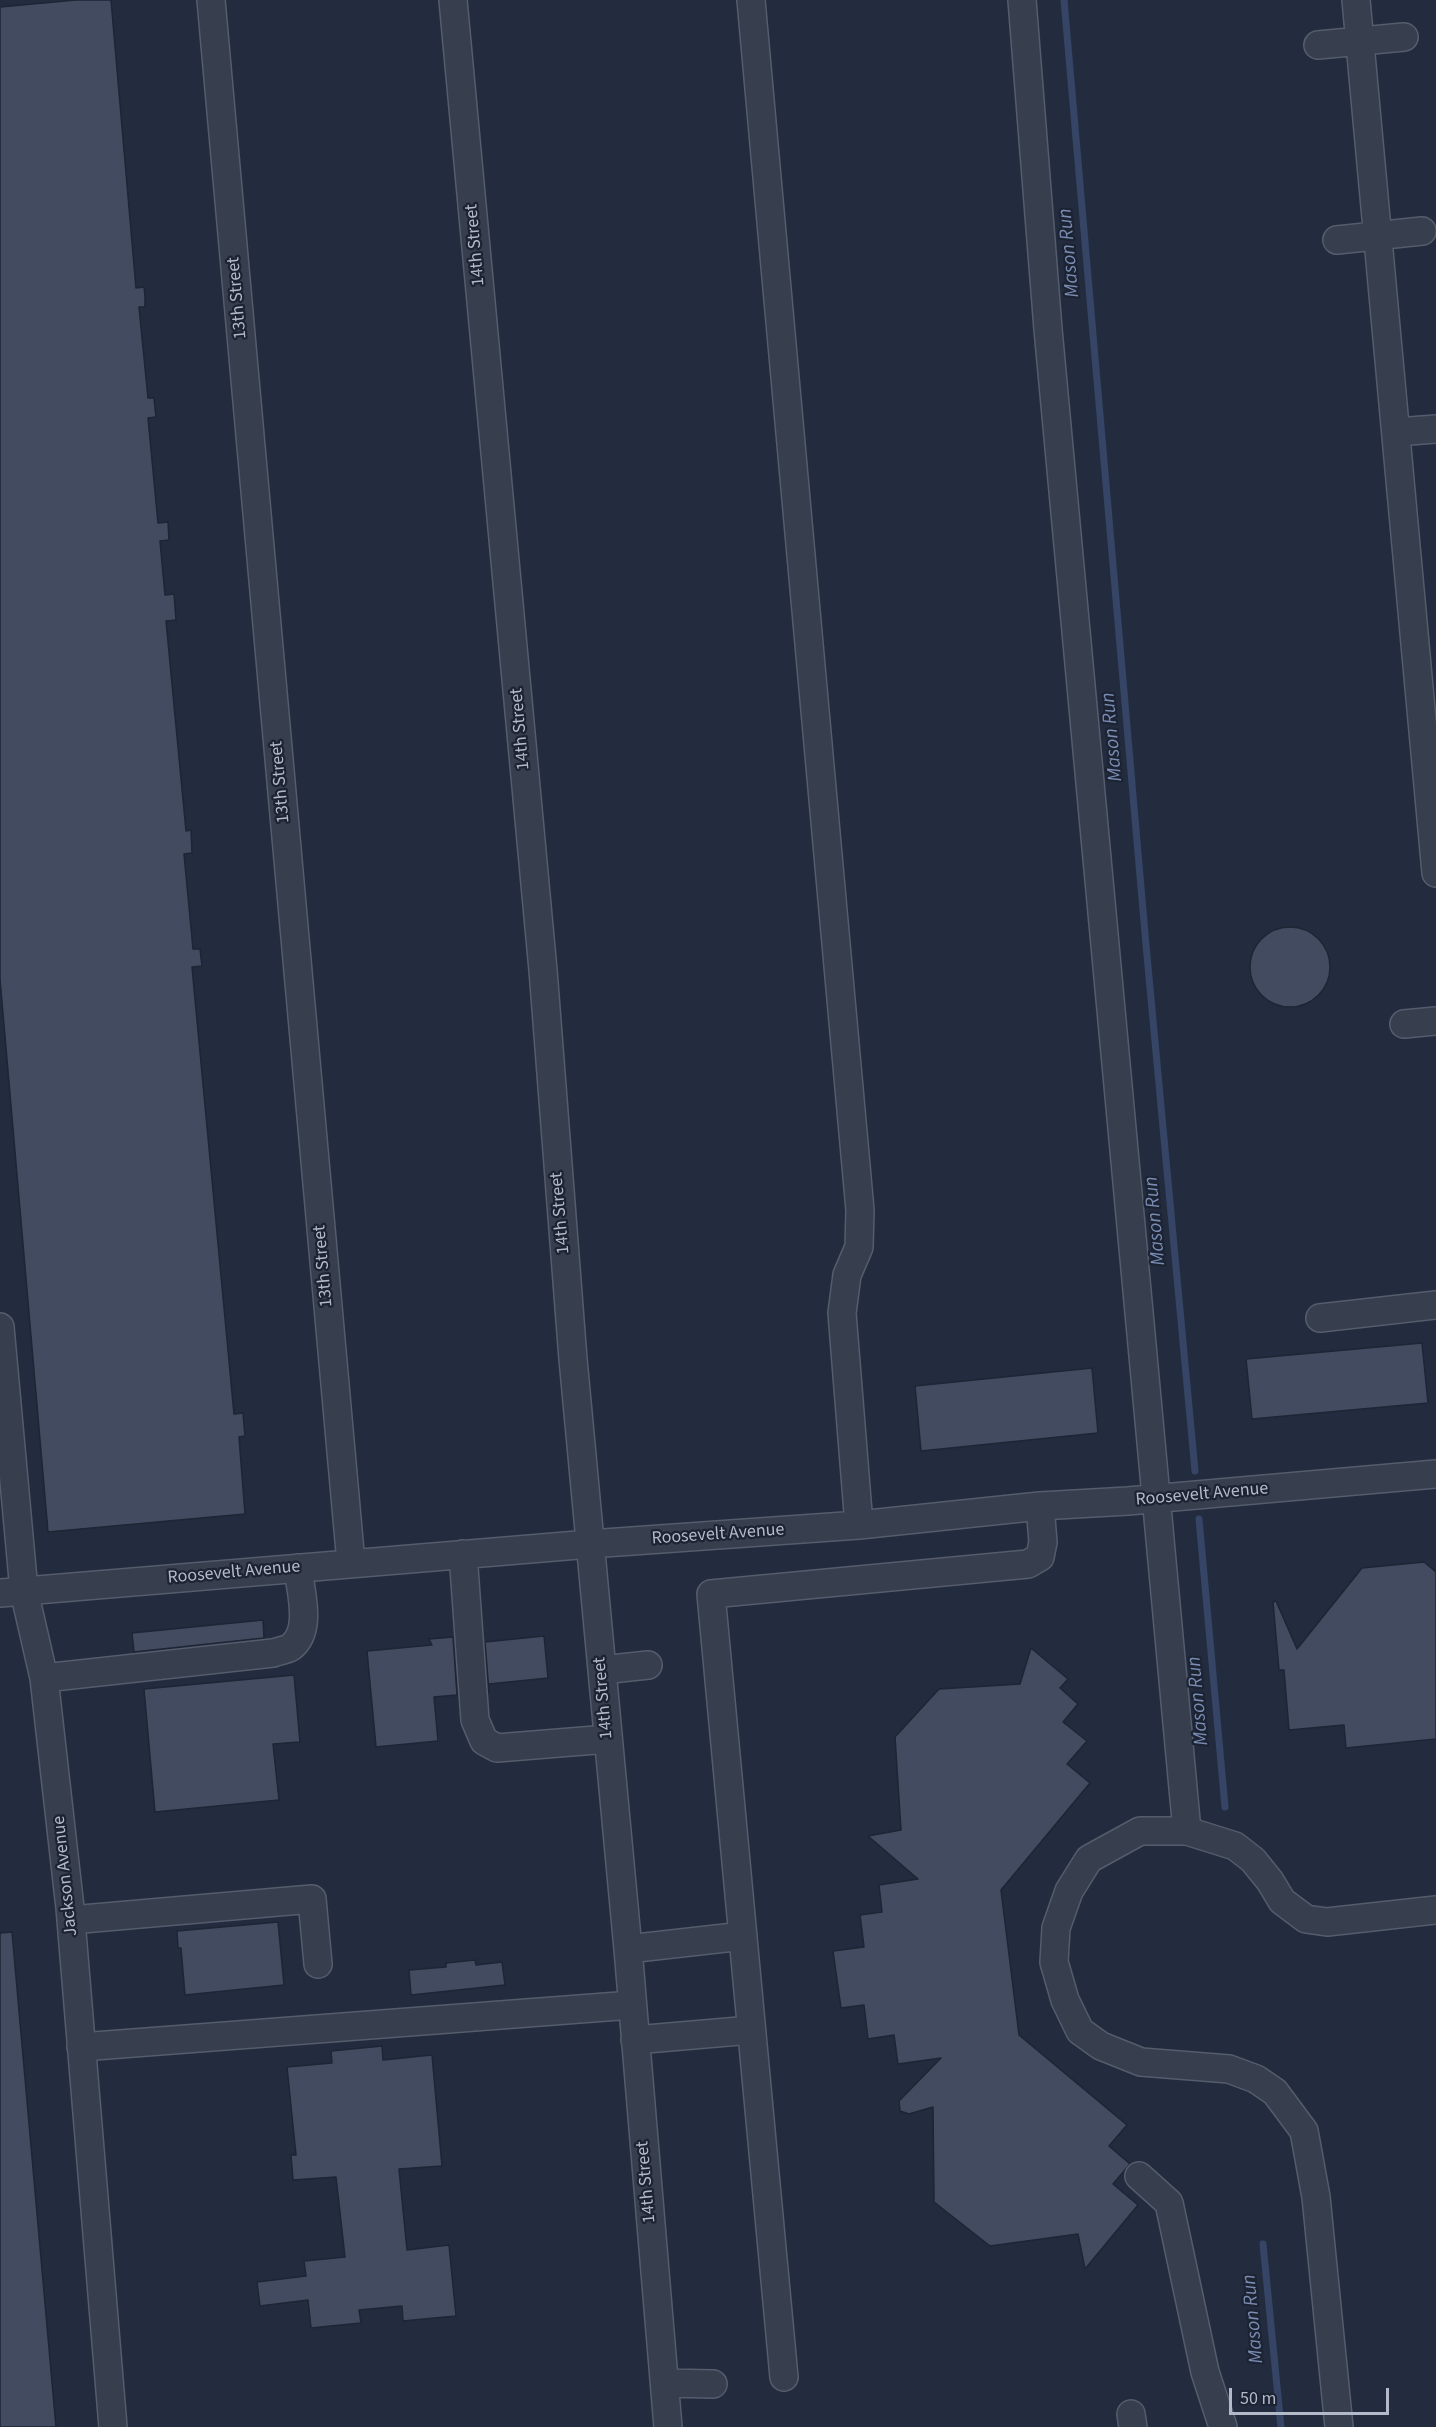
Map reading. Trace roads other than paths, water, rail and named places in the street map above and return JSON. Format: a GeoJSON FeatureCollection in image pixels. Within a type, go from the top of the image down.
{"type":"FeatureCollection","features":[{"type":"Feature","properties":{"kind":"street","name":"13th Street"},"geometry":{"type":"LineString","coordinates":[[211,0],[351,1563]]}},
{"type":"Feature","properties":{"kind":"street","name":"14th Street"},"geometry":{"type":"LineString","coordinates":[[453,0],[536,891],[590,1544],[628,1949],[668,2427]]}},
{"type":"Feature","properties":{"kind":"street"},"geometry":{"type":"LineString","coordinates":[[751,0],[860,1210],[860,1247],[847,1275],[842,1313],[860,1525]]}},
{"type":"Feature","properties":{"kind":"street"},"geometry":{"type":"LineString","coordinates":[[1022,0],[1048,329],[1187,1831]]}},
{"type":"Feature","properties":{"kind":"street"},"geometry":{"type":"LineString","coordinates":[[1356,0],[1397,432],[1425,628],[1436,873]]}},
{"type":"Feature","properties":{"kind":"street"},"geometry":{"type":"LineString","coordinates":[[1318,45],[1404,37]]}},
{"type":"Feature","properties":{"kind":"street"},"geometry":{"type":"LineString","coordinates":[[1337,240],[1422,231]]}},
{"type":"Feature","properties":{"kind":"street"},"geometry":{"type":"LineString","coordinates":[[1397,432],[1436,429]]}},
{"type":"Feature","properties":{"kind":"street"},"geometry":{"type":"LineString","coordinates":[[1404,1024],[1436,1021]]}},
{"type":"Feature","properties":{"kind":"street"},"geometry":{"type":"LineString","coordinates":[[1320,1318],[1436,1305]]}},
{"type":"Feature","properties":{"kind":"street","name":"Jackson Avenue"},"geometry":{"type":"LineString","coordinates":[[0,1327],[12,1592],[44,1678],[71,1920],[112,2427]]}},
{"type":"Feature","properties":{"kind":"street","name":"Roosevelt Avenue"},"geometry":{"type":"LineString","coordinates":[[12,1592],[590,1544],[860,1525],[1040,1506],[1155,1499],[1436,1474]]}},
{"type":"Feature","properties":{"kind":"street"},"geometry":{"type":"LineString","coordinates":[[784,2377],[711,1594],[1028,1564],[1040,1557],[1043,1542],[1040,1506]]}},
{"type":"Feature","properties":{"kind":"street"},"geometry":{"type":"LineString","coordinates":[[464,1554],[475,1720],[484,1740],[497,1748],[608,1739]]}},
{"type":"Feature","properties":{"kind":"street"},"geometry":{"type":"LineString","coordinates":[[44,1678],[273,1653],[290,1648],[300,1636],[304,1618],[298,1568]]}},
{"type":"Feature","properties":{"kind":"street"},"geometry":{"type":"LineString","coordinates":[[602,1670],[648,1665]]}},
{"type":"Feature","properties":{"kind":"street"},"geometry":{"type":"LineString","coordinates":[[1339,2427],[1316,2197],[1304,2131],[1275,2092],[1256,2079],[1229,2069],[1141,2062],[1101,2046],[1080,2031],[1065,2000],[1054,1962],[1056,1928],[1069,1891],[1089,1859],[1140,1831],[1187,1831],[1235,1846],[1253,1860],[1282,1900],[1305,1919],[1327,1922],[1436,1910]]}},
{"type":"Feature","properties":{"kind":"street"},"geometry":{"type":"LineString","coordinates":[[71,1920],[312,1899],[318,1964]]}},
{"type":"Feature","properties":{"kind":"street"},"geometry":{"type":"LineString","coordinates":[[628,1949],[743,1936]]}},
{"type":"Feature","properties":{"kind":"street"},"geometry":{"type":"LineString","coordinates":[[81,2047],[632,2005]]}},
{"type":"Feature","properties":{"kind":"street"},"geometry":{"type":"LineString","coordinates":[[635,2040],[751,2030]]}},
{"type":"Feature","properties":{"kind":"street"},"geometry":{"type":"LineString","coordinates":[[1139,2176],[1169,2203],[1205,2372],[1223,2427]]}},
{"type":"Feature","properties":{"kind":"street"},"geometry":{"type":"LineString","coordinates":[[665,2383],[713,2384]]}},
{"type":"Feature","properties":{"kind":"waterway","name":"Mason Run"},"geometry":{"type":"LineString","coordinates":[[1064,0],[1146,945],[1195,1471]]}},
{"type":"Feature","properties":{"kind":"waterway","name":"Mason Run"},"geometry":{"type":"LineString","coordinates":[[1199,1519],[1225,1807]]}},
{"type":"Feature","properties":{"kind":"waterway","name":"Mason Run"},"geometry":{"type":"LineString","coordinates":[[1263,2244],[1281,2427]]}}]}
